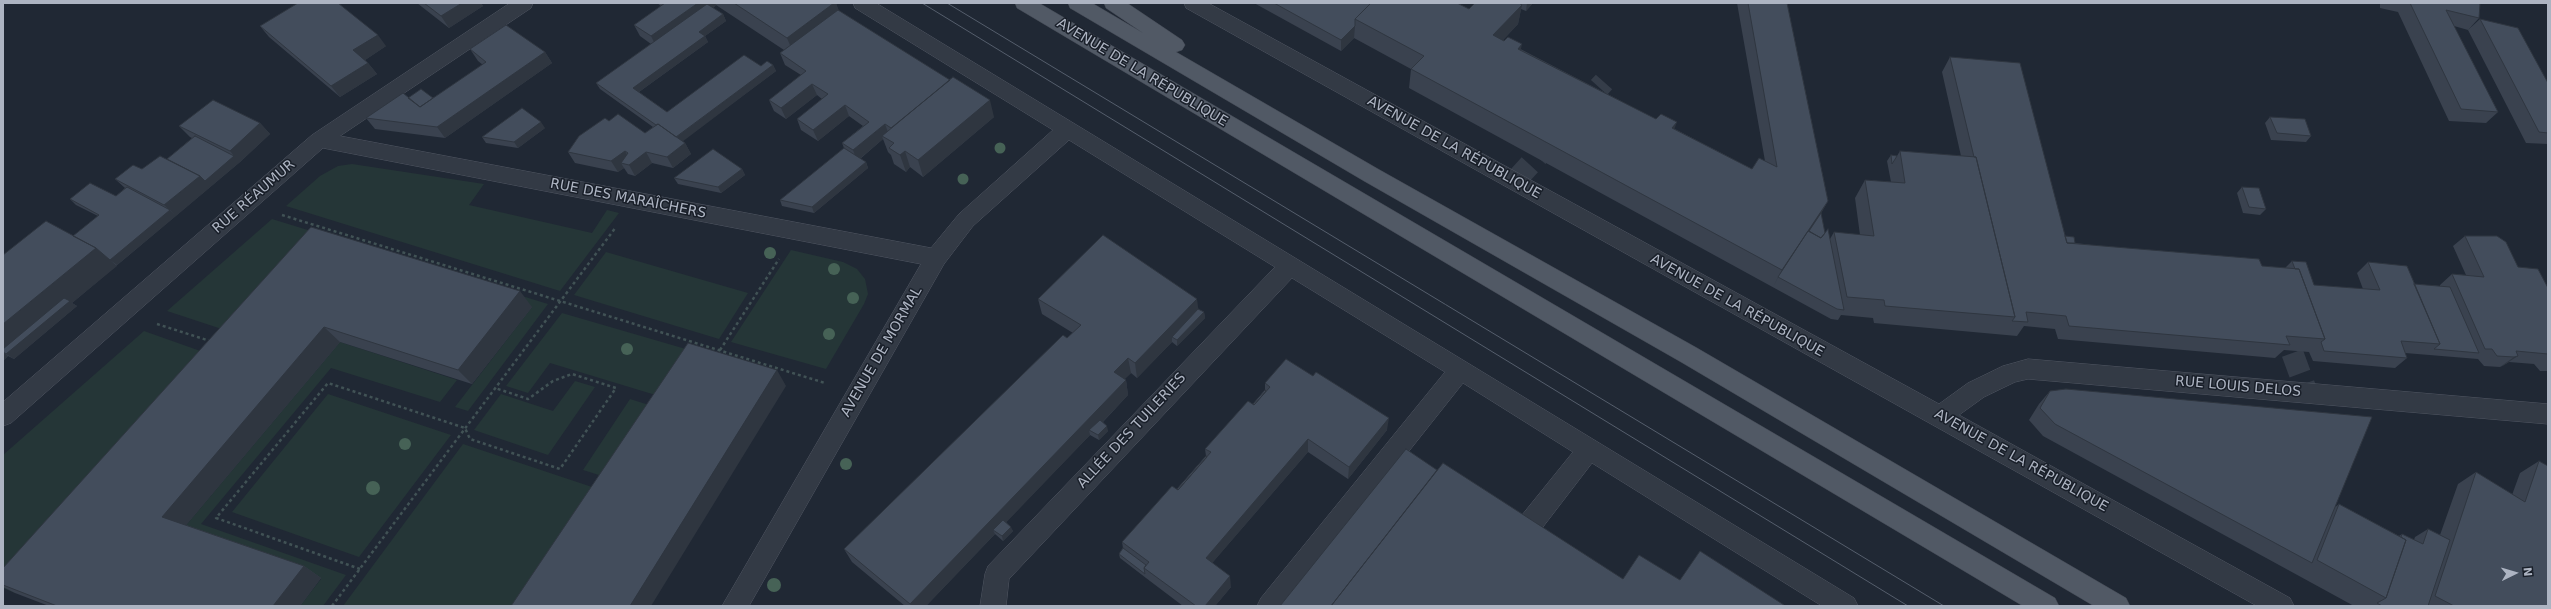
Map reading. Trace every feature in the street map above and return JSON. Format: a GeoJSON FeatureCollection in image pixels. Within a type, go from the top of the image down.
{"type":"FeatureCollection","features":[{"type":"Feature","properties":{"kind":"main road","name":"AVENUE DE LA RÉPUBLIQUE"},"geometry":{"type":"LineString","coordinates":[[1024,3],[2046,606]]}},
{"type":"Feature","properties":{"kind":"main road","name":"AVENUE DE LA RÉPUBLIQUE"},"geometry":{"type":"LineString","coordinates":[[1077,3],[1371,175],[1688,355],[2117,606]]}},
{"type":"Feature","properties":{"kind":"main road"},"geometry":{"type":"LineString","coordinates":[[1113,3],[1371,175]]}},
{"type":"Feature","properties":{"kind":"street","name":"RUE RÉAUMUR"},"geometry":{"type":"LineString","coordinates":[[3,416],[319,140],[524,3]]}},
{"type":"Feature","properties":{"kind":"street"},"geometry":{"type":"LineString","coordinates":[[862,3],[1845,606]]}},
{"type":"Feature","properties":{"kind":"street","name":"AVENUE DE LA RÉPUBLIQUE"},"geometry":{"type":"LineString","coordinates":[[1193,3],[1880,385],[1940,416],[2282,606]]}},
{"type":"Feature","properties":{"kind":"street","name":"AVENUE DE MORMAL"},"geometry":{"type":"LineString","coordinates":[[735,606],[936,258],[966,220],[1068,128]]}},
{"type":"Feature","properties":{"kind":"street","name":"RUE DES MARAÎCHERS"},"geometry":{"type":"LineString","coordinates":[[319,140],[936,258]]}},
{"type":"Feature","properties":{"kind":"street","name":"ALLÉE DES TUILERIES"},"geometry":{"type":"LineString","coordinates":[[993,606],[997,574],[1291,265]]}},
{"type":"Feature","properties":{"kind":"street","name":"RUE LOUIS DELOS"},"geometry":{"type":"LineString","coordinates":[[1940,416],[1976,390],[2011,373],[2028,369],[2548,414]]}},
{"type":"Feature","properties":{"kind":"street"},"geometry":{"type":"LineString","coordinates":[[1270,606],[1460,370]]}},
{"type":"Feature","properties":{"kind":"street"},"geometry":{"type":"LineString","coordinates":[[1527,528],[1589,449]]}},
{"type":"Feature","properties":{"kind":"path"},"geometry":{"type":"LineString","coordinates":[[280,214],[818,381]]}},
{"type":"Feature","properties":{"kind":"path"},"geometry":{"type":"LineString","coordinates":[[332,606],[620,221]]}},
{"type":"Feature","properties":{"kind":"path"},"geometry":{"type":"LineString","coordinates":[[720,350],[796,231]]}},
{"type":"Feature","properties":{"kind":"path"},"geometry":{"type":"LineString","coordinates":[[172,328],[217,344]]}},
{"type":"Feature","properties":{"kind":"path"},"geometry":{"type":"LineString","coordinates":[[360,569],[216,518],[328,383],[465,428],[470,439],[560,469],[616,388],[572,374],[553,381],[528,399],[495,388]]}},
{"type":"Feature","properties":{"kind":"shaded area"},"geometry":{"type":"Polygon","coordinates":[[[352,164],[484,184],[469,205],[592,233],[607,210],[619,213],[560,291],[286,206],[320,176],[338,166],[352,164]]]}},
{"type":"Feature","properties":{"kind":"shaded area"},"geometry":{"type":"Polygon","coordinates":[[[272,219],[548,304],[468,411],[455,407],[532,307],[243,336],[167,311],[272,219]]]}},
{"type":"Feature","properties":{"kind":"shaded area"},"geometry":{"type":"Polygon","coordinates":[[[791,250],[843,262],[857,269],[865,279],[868,294],[864,304],[826,369],[731,342],[791,250]]]}},
{"type":"Feature","properties":{"kind":"shaded area"},"geometry":{"type":"Polygon","coordinates":[[[606,252],[748,293],[719,339],[574,295],[606,252]]]}},
{"type":"Feature","properties":{"kind":"shaded area"},"geometry":{"type":"Polygon","coordinates":[[[562,313],[703,354],[672,400],[550,363],[528,393],[506,386],[562,313]]]}},
{"type":"Feature","properties":{"kind":"shaded area"},"geometry":{"type":"Polygon","coordinates":[[[144,331],[223,359],[15,593],[3,588],[3,455],[144,331]]]}},
{"type":"Feature","properties":{"kind":"shaded area"},"geometry":{"type":"Polygon","coordinates":[[[340,342],[457,380],[440,402],[331,368],[201,524],[346,575],[323,606],[300,606],[321,579],[182,530],[340,342]]]}},
{"type":"Feature","properties":{"kind":"shaded area"},"geometry":{"type":"Polygon","coordinates":[[[575,381],[595,387],[548,455],[474,430],[501,394],[553,411],[575,381]]]}},
{"type":"Feature","properties":{"kind":"shaded area"},"geometry":{"type":"Polygon","coordinates":[[[328,394],[451,435],[359,557],[232,512],[328,394]]]}},
{"type":"Feature","properties":{"kind":"shaded area"},"geometry":{"type":"Polygon","coordinates":[[[630,399],[665,410],[618,481],[583,470],[630,399]]]}},
{"type":"Feature","properties":{"kind":"shaded area"},"geometry":{"type":"Polygon","coordinates":[[[463,444],[610,493],[535,606],[343,606],[463,444]]]}},
{"type":"Feature","properties":{"kind":"building"},"geometry":{"type":"Polygon","coordinates":[[[298,3],[338,3],[378,35],[353,50],[368,63],[331,86],[260,26],[298,3]]]}},
{"type":"Feature","properties":{"kind":"building"},"geometry":{"type":"Polygon","coordinates":[[[424,3],[462,3],[441,16],[424,3]]]}},
{"type":"Feature","properties":{"kind":"building"},"geometry":{"type":"Polygon","coordinates":[[[665,3],[698,3],[651,36],[634,25],[665,3]]]}},
{"type":"Feature","properties":{"kind":"building"},"geometry":{"type":"Polygon","coordinates":[[[734,3],[834,3],[787,38],[734,3]]]}},
{"type":"Feature","properties":{"kind":"building"},"geometry":{"type":"Polygon","coordinates":[[[1274,3],[1371,3],[1355,19],[1355,26],[1341,40],[1274,3]]]}},
{"type":"Feature","properties":{"kind":"building"},"geometry":{"type":"Polygon","coordinates":[[[1371,3],[1457,3],[1469,9],[1475,3],[1519,3],[1522,5],[1493,35],[1504,41],[1508,37],[1522,44],[1518,49],[1656,119],[1661,114],[1677,122],[1672,128],[1752,169],[1759,158],[1777,167],[1748,3],[1787,3],[1828,201],[1782,270],[1411,69],[1424,56],[1355,19],[1371,3]]]}},
{"type":"Feature","properties":{"kind":"building"},"geometry":{"type":"Polygon","coordinates":[[[2410,3],[2480,4],[2479,18],[2446,10],[2498,112],[2461,109],[2410,3]]]}},
{"type":"Feature","properties":{"kind":"building"},"geometry":{"type":"Polygon","coordinates":[[[707,4],[723,14],[699,32],[705,36],[633,88],[667,112],[744,55],[761,66],[767,61],[773,65],[676,137],[658,124],[656,125],[596,83],[707,4]]]}},
{"type":"Feature","properties":{"kind":"building"},"geometry":{"type":"Polygon","coordinates":[[[838,10],[950,80],[891,128],[885,124],[853,150],[842,143],[869,122],[845,105],[813,130],[797,119],[828,94],[812,84],[781,108],[769,100],[806,71],[780,53],[838,10]]]}},
{"type":"Feature","properties":{"kind":"building"},"geometry":{"type":"Polygon","coordinates":[[[2480,19],[2518,28],[2548,83],[2548,133],[2539,132],[2480,19]]]}},
{"type":"Feature","properties":{"kind":"building"},"geometry":{"type":"Polygon","coordinates":[[[506,25],[545,52],[437,127],[366,118],[403,93],[420,107],[486,62],[470,49],[506,25]]]}},
{"type":"Feature","properties":{"kind":"building"},"geometry":{"type":"Polygon","coordinates":[[[1950,57],[2020,63],[2067,243],[2259,259],[2262,266],[2299,269],[2325,339],[2286,336],[2290,345],[2069,326],[2066,316],[2026,312],[2028,322],[2012,321],[2015,317],[1950,57]]]}},
{"type":"Feature","properties":{"kind":"building"},"geometry":{"type":"Polygon","coordinates":[[[953,77],[990,100],[918,160],[905,151],[900,155],[889,148],[894,143],[882,136],[953,77]]]}},
{"type":"Feature","properties":{"kind":"building"},"geometry":{"type":"Polygon","coordinates":[[[421,89],[433,98],[420,107],[408,98],[421,89]]]}},
{"type":"Feature","properties":{"kind":"building"},"geometry":{"type":"Polygon","coordinates":[[[213,100],[260,123],[230,151],[179,126],[213,100]]]}},
{"type":"Feature","properties":{"kind":"building"},"geometry":{"type":"Polygon","coordinates":[[[522,108],[541,122],[514,142],[482,137],[522,108]]]}},
{"type":"Feature","properties":{"kind":"building"},"geometry":{"type":"Polygon","coordinates":[[[618,114],[645,133],[658,124],[685,143],[667,157],[646,152],[629,165],[621,163],[628,153],[625,151],[611,161],[568,152],[579,136],[605,118],[609,121],[618,114]]]}},
{"type":"Feature","properties":{"kind":"building"},"geometry":{"type":"Polygon","coordinates":[[[2270,117],[2305,119],[2311,136],[2277,133],[2270,117]]]}},
{"type":"Feature","properties":{"kind":"building"},"geometry":{"type":"Polygon","coordinates":[[[195,136],[234,156],[205,181],[200,176],[167,159],[195,136]]]}},
{"type":"Feature","properties":{"kind":"building"},"geometry":{"type":"Polygon","coordinates":[[[844,148],[866,162],[812,207],[780,200],[844,148]]]}},
{"type":"Feature","properties":{"kind":"building"},"geometry":{"type":"Polygon","coordinates":[[[713,149],[742,169],[718,187],[674,178],[713,149]]]}},
{"type":"Feature","properties":{"kind":"building"},"geometry":{"type":"Polygon","coordinates":[[[1900,151],[1976,157],[2015,317],[1885,306],[1884,300],[1847,297],[1834,232],[1874,236],[1865,180],[1905,183],[1900,151]]]}},
{"type":"Feature","properties":{"kind":"building"},"geometry":{"type":"Polygon","coordinates":[[[1891,155],[1897,156],[1892,164],[1891,155]]]}},
{"type":"Feature","properties":{"kind":"building"},"geometry":{"type":"Polygon","coordinates":[[[160,156],[200,176],[164,205],[115,179],[133,165],[142,169],[160,156]]]}},
{"type":"Feature","properties":{"kind":"building"},"geometry":{"type":"Polygon","coordinates":[[[90,183],[116,196],[127,187],[170,210],[110,260],[96,248],[73,236],[99,215],[70,199],[90,183]]]}},
{"type":"Feature","properties":{"kind":"building"},"geometry":{"type":"Polygon","coordinates":[[[2242,187],[2259,188],[2266,209],[2249,207],[2242,187]]]}},
{"type":"Feature","properties":{"kind":"building"},"geometry":{"type":"Polygon","coordinates":[[[1821,213],[1825,233],[1821,238],[1809,231],[1821,213]]]}},
{"type":"Feature","properties":{"kind":"building"},"geometry":{"type":"Polygon","coordinates":[[[46,221],[96,248],[3,324],[3,255],[46,221]]]}},
{"type":"Feature","properties":{"kind":"building"},"geometry":{"type":"Polygon","coordinates":[[[311,227],[520,291],[458,370],[324,327],[162,517],[304,566],[273,606],[57,606],[3,585],[3,568],[311,227]]]}},
{"type":"Feature","properties":{"kind":"building"},"geometry":{"type":"Polygon","coordinates":[[[1828,229],[1844,310],[1837,309],[1778,277],[1808,231],[1821,238],[1828,229]]]}},
{"type":"Feature","properties":{"kind":"building"},"geometry":{"type":"Polygon","coordinates":[[[1103,235],[1197,299],[1135,363],[1128,358],[1114,372],[1126,380],[910,604],[844,549],[1063,335],[1067,338],[1081,325],[1038,299],[1103,235]]]}},
{"type":"Feature","properties":{"kind":"building"},"geometry":{"type":"Polygon","coordinates":[[[2065,236],[2074,237],[2075,243],[2067,243],[2065,236]]]}},
{"type":"Feature","properties":{"kind":"building"},"geometry":{"type":"Polygon","coordinates":[[[2465,236],[2497,236],[2506,242],[2518,267],[2538,269],[2548,288],[2548,354],[2516,351],[2518,356],[2497,356],[2492,349],[2485,349],[2452,274],[2484,277],[2465,236]]]}},
{"type":"Feature","properties":{"kind":"building"},"geometry":{"type":"Polygon","coordinates":[[[2292,261],[2306,262],[2314,285],[2380,290],[2368,262],[2407,266],[2440,344],[2401,341],[2407,358],[2324,351],[2321,342],[2325,339],[2299,269],[2295,269],[2292,261]]]}},
{"type":"Feature","properties":{"kind":"building"},"geometry":{"type":"Polygon","coordinates":[[[2414,284],[2450,287],[2479,353],[2434,349],[2440,344],[2414,284]]]}},
{"type":"Feature","properties":{"kind":"building"},"geometry":{"type":"Polygon","coordinates":[[[64,298],[70,301],[6,354],[3,352],[3,349],[64,298]]]}},
{"type":"Feature","properties":{"kind":"building"},"geometry":{"type":"Polygon","coordinates":[[[1198,309],[1204,312],[1177,340],[1172,337],[1198,309]]]}},
{"type":"Feature","properties":{"kind":"building"},"geometry":{"type":"Polygon","coordinates":[[[688,343],[777,370],[630,606],[511,606],[688,343]]]}},
{"type":"Feature","properties":{"kind":"building"},"geometry":{"type":"Polygon","coordinates":[[[1286,359],[1313,376],[1316,372],[1389,418],[1349,467],[1308,439],[1206,558],[1230,576],[1205,606],[1196,606],[1144,568],[1149,562],[1122,542],[1172,486],[1178,490],[1211,452],[1205,449],[1248,401],[1254,405],[1270,387],[1265,383],[1286,359]]]}},
{"type":"Feature","properties":{"kind":"building"},"geometry":{"type":"Polygon","coordinates":[[[2066,389],[2372,417],[2312,563],[2055,424],[2040,408],[2050,391],[2066,389]]]}},
{"type":"Feature","properties":{"kind":"building"},"geometry":{"type":"Polygon","coordinates":[[[1265,390],[1266,391],[1254,405],[1253,404],[1265,390]]]}},
{"type":"Feature","properties":{"kind":"building"},"geometry":{"type":"Polygon","coordinates":[[[1100,420],[1107,426],[1098,435],[1089,430],[1100,420]]]}},
{"type":"Feature","properties":{"kind":"building"},"geometry":{"type":"Polygon","coordinates":[[[1406,449],[1437,470],[1331,606],[1280,606],[1406,449]]]}},
{"type":"Feature","properties":{"kind":"building"},"geometry":{"type":"Polygon","coordinates":[[[1206,456],[1207,457],[1178,490],[1177,489],[1206,456]]]}},
{"type":"Feature","properties":{"kind":"building"},"geometry":{"type":"Polygon","coordinates":[[[2539,461],[2548,466],[2548,606],[2454,606],[2435,596],[2476,472],[2525,502],[2539,461]]]}},
{"type":"Feature","properties":{"kind":"building"},"geometry":{"type":"Polygon","coordinates":[[[1443,463],[1623,579],[1639,555],[1680,580],[1700,551],[1784,605],[1331,606],[1443,463]]]}},
{"type":"Feature","properties":{"kind":"building"},"geometry":{"type":"Polygon","coordinates":[[[2339,504],[2406,540],[2386,598],[2317,560],[2339,504]]]}},
{"type":"Feature","properties":{"kind":"building"},"geometry":{"type":"Polygon","coordinates":[[[1003,520],[1011,527],[1002,536],[993,530],[1003,520]]]}},
{"type":"Feature","properties":{"kind":"building"},"geometry":{"type":"Polygon","coordinates":[[[2428,529],[2450,540],[2428,606],[2382,606],[2377,603],[2386,598],[2406,540],[2401,537],[2402,534],[2423,544],[2428,529]]]}},
{"type":"Feature","properties":{"kind":"building"},"geometry":{"type":"Polygon","coordinates":[[[1123,548],[1146,565],[1144,568],[1145,574],[1119,554],[1123,548]]]}},
{"type":"Feature","properties":{"kind":"tunnel"},"geometry":{"type":"LineString","coordinates":[[1577,112],[1604,82]]}},
{"type":"Feature","properties":{"kind":"tunnel"},"geometry":{"type":"LineString","coordinates":[[1515,181],[1556,136]]}},
{"type":"Feature","properties":{"kind":"tunnel"},"geometry":{"type":"LineString","coordinates":[[2281,322],[2307,393]]}},
{"type":"Feature","properties":{"kind":"tram line"},"geometry":{"type":"LineString","coordinates":[[922,3],[1908,606]]}},
{"type":"Feature","properties":{"kind":"tram line"},"geometry":{"type":"LineString","coordinates":[[947,3],[1944,606]]}}]}
